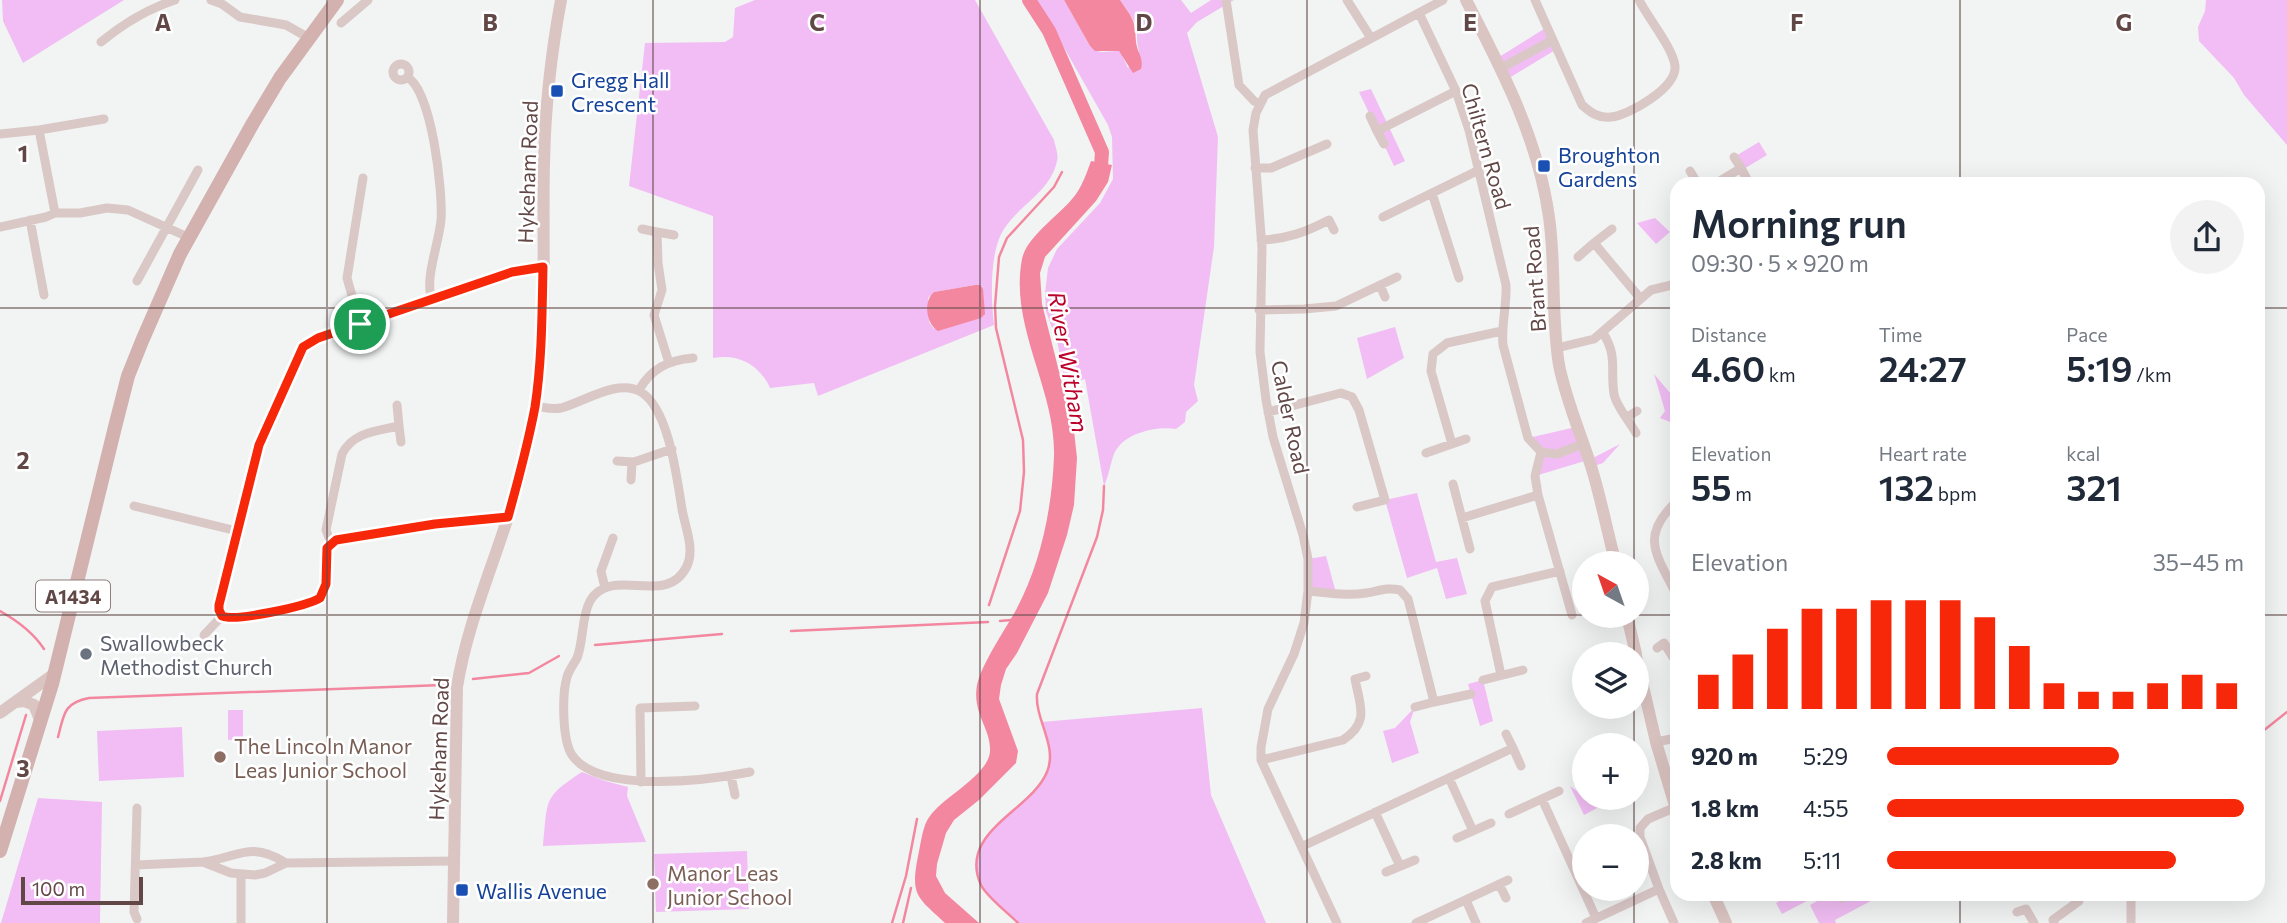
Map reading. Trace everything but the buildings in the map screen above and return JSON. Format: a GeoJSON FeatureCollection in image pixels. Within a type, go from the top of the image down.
{"type":"FeatureCollection","features":[{"type":"Feature","properties":{"kind":"main road","name":"A1434"},"geometry":{"type":"LineString","coordinates":[[0,850],[54,674],[128,376],[165,286],[270,94],[337,0]]}},
{"type":"Feature","properties":{"kind":"street"},"geometry":{"type":"LineString","coordinates":[[101,42],[131,21],[175,0]]}},
{"type":"Feature","properties":{"kind":"street"},"geometry":{"type":"LineString","coordinates":[[211,0],[222,4],[240,17],[286,25],[309,38]]}},
{"type":"Feature","properties":{"kind":"street"},"geometry":{"type":"LineString","coordinates":[[341,23],[368,0]]}},
{"type":"Feature","properties":{"kind":"street","name":"Hykeham Road"},"geometry":{"type":"LineString","coordinates":[[453,923],[457,687],[464,649],[520,475],[535,406],[542,331],[544,162],[548,99],[561,0]]}},
{"type":"Feature","properties":{"kind":"street"},"geometry":{"type":"LineString","coordinates":[[1226,0],[1239,85],[1259,103],[1265,95],[1443,0]]}},
{"type":"Feature","properties":{"kind":"street"},"geometry":{"type":"LineString","coordinates":[[1347,0],[1371,38]]}},
{"type":"Feature","properties":{"kind":"street","name":"Brant Road"},"geometry":{"type":"LineString","coordinates":[[1466,0],[1503,68],[1537,157],[1550,219],[1557,348],[1570,410],[1591,467],[1613,551]]}},
{"type":"Feature","properties":{"kind":"street"},"geometry":{"type":"LineString","coordinates":[[1535,0],[1582,105],[1600,117],[1625,113],[1658,94],[1671,82],[1675,67],[1672,57],[1639,0]]}},
{"type":"Feature","properties":{"kind":"street","name":"Chiltern Road"},"geometry":{"type":"LineString","coordinates":[[1419,13],[1456,91],[1469,130],[1506,285],[1503,345],[1528,438],[1541,452]]}},
{"type":"Feature","properties":{"kind":"street"},"geometry":{"type":"LineString","coordinates":[[1503,68],[1553,40]]}},
{"type":"Feature","properties":{"kind":"street"},"geometry":{"type":"LineString","coordinates":[[407,77],[416,85],[430,116],[441,194],[438,245],[429,286],[432,299]]}},
{"type":"Feature","properties":{"kind":"street"},"geometry":{"type":"LineString","coordinates":[[1377,131],[1456,91]]}},
{"type":"Feature","properties":{"kind":"street","name":"Calder Road"},"geometry":{"type":"LineString","coordinates":[[1259,103],[1253,130],[1261,240],[1260,352],[1273,437],[1308,559],[1304,623],[1294,654],[1268,709],[1261,760]]}},
{"type":"Feature","properties":{"kind":"street"},"geometry":{"type":"LineString","coordinates":[[1370,116],[1384,144]]}},
{"type":"Feature","properties":{"kind":"street"},"geometry":{"type":"LineString","coordinates":[[0,134],[104,119]]}},
{"type":"Feature","properties":{"kind":"street"},"geometry":{"type":"LineString","coordinates":[[39,130],[55,213]]}},
{"type":"Feature","properties":{"kind":"street"},"geometry":{"type":"LineString","coordinates":[[1255,168],[1271,168],[1320,153],[1327,144]]}},
{"type":"Feature","properties":{"kind":"street"},"geometry":{"type":"LineString","coordinates":[[1734,157],[1746,177]]}},
{"type":"Feature","properties":{"kind":"street"},"geometry":{"type":"LineString","coordinates":[[1726,177],[1741,168]]}},
{"type":"Feature","properties":{"kind":"street"},"geometry":{"type":"LineString","coordinates":[[137,281],[198,170]]}},
{"type":"Feature","properties":{"kind":"street"},"geometry":{"type":"LineString","coordinates":[[1383,217],[1479,170]]}},
{"type":"Feature","properties":{"kind":"street"},"geometry":{"type":"LineString","coordinates":[[1690,171],[1694,177]]}},
{"type":"Feature","properties":{"kind":"street"},"geometry":{"type":"LineString","coordinates":[[360,324],[347,278],[363,178]]}},
{"type":"Feature","properties":{"kind":"street"},"geometry":{"type":"LineString","coordinates":[[1432,193],[1451,266],[1459,278]]}},
{"type":"Feature","properties":{"kind":"street"},"geometry":{"type":"LineString","coordinates":[[0,227],[55,213],[118,208],[190,238]]}},
{"type":"Feature","properties":{"kind":"street"},"geometry":{"type":"LineString","coordinates":[[30,220],[44,295]]}},
{"type":"Feature","properties":{"kind":"street"},"geometry":{"type":"LineString","coordinates":[[1261,240],[1282,239],[1304,233],[1329,220],[1334,230]]}},
{"type":"Feature","properties":{"kind":"street"},"geometry":{"type":"LineString","coordinates":[[642,229],[674,235]]}},
{"type":"Feature","properties":{"kind":"street"},"geometry":{"type":"LineString","coordinates":[[1578,257],[1612,229]]}},
{"type":"Feature","properties":{"kind":"street"},"geometry":{"type":"LineString","coordinates":[[657,232],[657,263],[662,290],[654,315],[669,363]]}},
{"type":"Feature","properties":{"kind":"street"},"geometry":{"type":"LineString","coordinates":[[1594,243],[1640,298]]}},
{"type":"Feature","properties":{"kind":"street"},"geometry":{"type":"LineString","coordinates":[[222,616],[219,605],[259,445],[303,347],[312,341],[512,272],[543,267]]}},
{"type":"Feature","properties":{"kind":"street"},"geometry":{"type":"LineString","coordinates":[[1259,310],[1336,306],[1397,277]]}},
{"type":"Feature","properties":{"kind":"street"},"geometry":{"type":"LineString","coordinates":[[1380,285],[1385,297]]}},
{"type":"Feature","properties":{"kind":"street"},"geometry":{"type":"LineString","coordinates":[[1557,348],[1594,339],[1651,290],[1670,285]]}},
{"type":"Feature","properties":{"kind":"street"},"geometry":{"type":"LineString","coordinates":[[1452,444],[1431,371],[1433,355],[1447,344],[1502,331]]}},
{"type":"Feature","properties":{"kind":"street"},"geometry":{"type":"LineString","coordinates":[[1603,334],[1609,343],[1614,361],[1614,396],[1636,433]]}},
{"type":"Feature","properties":{"kind":"street"},"geometry":{"type":"LineString","coordinates":[[639,390],[650,373],[669,363],[693,358]]}},
{"type":"Feature","properties":{"kind":"street"},"geometry":{"type":"LineString","coordinates":[[535,406],[561,408],[620,388],[639,390],[652,401],[672,449],[690,546],[688,565],[677,579],[668,584],[646,587],[620,584],[605,588],[590,601],[577,658],[565,685],[566,734],[571,753],[577,761],[598,771],[641,782],[690,780],[750,772]]}},
{"type":"Feature","properties":{"kind":"street"},"geometry":{"type":"LineString","coordinates":[[1268,412],[1341,393],[1352,397],[1359,410],[1389,500],[1357,507]]}},
{"type":"Feature","properties":{"kind":"street"},"geometry":{"type":"LineString","coordinates":[[397,405],[401,442]]}},
{"type":"Feature","properties":{"kind":"street"},"geometry":{"type":"LineString","coordinates":[[1627,417],[1637,411]]}},
{"type":"Feature","properties":{"kind":"street"},"geometry":{"type":"LineString","coordinates":[[331,543],[326,530],[345,447],[357,436],[398,426]]}},
{"type":"Feature","properties":{"kind":"street"},"geometry":{"type":"LineString","coordinates":[[1426,453],[1466,439]]}},
{"type":"Feature","properties":{"kind":"street"},"geometry":{"type":"LineString","coordinates":[[1572,615],[1535,477],[1541,452],[1557,454],[1583,444]]}},
{"type":"Feature","properties":{"kind":"street"},"geometry":{"type":"LineString","coordinates":[[617,461],[632,462],[672,449]]}},
{"type":"Feature","properties":{"kind":"street"},"geometry":{"type":"LineString","coordinates":[[631,480],[632,462]]}},
{"type":"Feature","properties":{"kind":"street"},"geometry":{"type":"LineString","coordinates":[[1453,484],[1470,549]]}},
{"type":"Feature","properties":{"kind":"street"},"geometry":{"type":"LineString","coordinates":[[1462,518],[1538,495]]}},
{"type":"Feature","properties":{"kind":"street"},"geometry":{"type":"LineString","coordinates":[[134,506],[237,531]]}},
{"type":"Feature","properties":{"kind":"street"},"geometry":{"type":"LineString","coordinates":[[1670,508],[1660,519],[1654,538],[1658,557],[1670,573]]}},
{"type":"Feature","properties":{"kind":"street"},"geometry":{"type":"LineString","coordinates":[[222,616],[236,618],[306,604],[320,598],[326,584],[326,552],[336,540],[435,524],[508,517]]}},
{"type":"Feature","properties":{"kind":"street"},"geometry":{"type":"LineString","coordinates":[[605,588],[601,571],[613,538]]}},
{"type":"Feature","properties":{"kind":"street"},"geometry":{"type":"LineString","coordinates":[[1502,676],[1485,601],[1492,587],[1560,571]]}},
{"type":"Feature","properties":{"kind":"street"},"geometry":{"type":"LineString","coordinates":[[1308,591],[1367,593],[1385,588],[1401,590],[1408,598],[1434,702]]}},
{"type":"Feature","properties":{"kind":"street"},"geometry":{"type":"LineString","coordinates":[[204,635],[222,616]]}},
{"type":"Feature","properties":{"kind":"street"},"geometry":{"type":"LineString","coordinates":[[1657,648],[1664,643],[1670,652]]}},
{"type":"Feature","properties":{"kind":"street"},"geometry":{"type":"LineString","coordinates":[[1483,680],[1523,670]]}},
{"type":"Feature","properties":{"kind":"street"},"geometry":{"type":"LineString","coordinates":[[0,713],[54,674]]}},
{"type":"Feature","properties":{"kind":"street"},"geometry":{"type":"LineString","coordinates":[[1337,923],[1261,760],[1343,740],[1354,732],[1360,724],[1361,713],[1355,679],[1366,676]]}},
{"type":"Feature","properties":{"kind":"street"},"geometry":{"type":"LineString","coordinates":[[1415,706],[1471,694]]}},
{"type":"Feature","properties":{"kind":"street"},"geometry":{"type":"LineString","coordinates":[[16,702],[24,701],[34,705],[41,722]]}},
{"type":"Feature","properties":{"kind":"street"},"geometry":{"type":"LineString","coordinates":[[641,782],[636,708],[695,706]]}},
{"type":"Feature","properties":{"kind":"street"},"geometry":{"type":"LineString","coordinates":[[1649,712],[1670,788]]}},
{"type":"Feature","properties":{"kind":"street"},"geometry":{"type":"LineString","coordinates":[[1506,734],[1521,766]]}},
{"type":"Feature","properties":{"kind":"street"},"geometry":{"type":"LineString","coordinates":[[1656,742],[1670,739]]}},
{"type":"Feature","properties":{"kind":"street"},"geometry":{"type":"LineString","coordinates":[[1303,846],[1513,748]]}},
{"type":"Feature","properties":{"kind":"street"},"geometry":{"type":"LineString","coordinates":[[731,776],[735,794]]}},
{"type":"Feature","properties":{"kind":"street"},"geometry":{"type":"LineString","coordinates":[[1449,778],[1473,831]]}},
{"type":"Feature","properties":{"kind":"street"},"geometry":{"type":"LineString","coordinates":[[1509,814],[1559,791]]}},
{"type":"Feature","properties":{"kind":"street"},"geometry":{"type":"LineString","coordinates":[[1542,799],[1596,918]]}},
{"type":"Feature","properties":{"kind":"street"},"geometry":{"type":"LineString","coordinates":[[137,808],[134,912],[137,919]]}},
{"type":"Feature","properties":{"kind":"street"},"geometry":{"type":"LineString","coordinates":[[1670,810],[1648,819],[1640,828],[1640,837],[1674,923]]}},
{"type":"Feature","properties":{"kind":"street"},"geometry":{"type":"LineString","coordinates":[[1375,812],[1400,866]]}},
{"type":"Feature","properties":{"kind":"street"},"geometry":{"type":"LineString","coordinates":[[1457,838],[1491,823]]}},
{"type":"Feature","properties":{"kind":"street"},"geometry":{"type":"LineString","coordinates":[[136,864],[203,862],[248,851],[270,854],[286,863]]}},
{"type":"Feature","properties":{"kind":"street"},"geometry":{"type":"LineString","coordinates":[[1386,872],[1415,860]]}},
{"type":"Feature","properties":{"kind":"street"},"geometry":{"type":"LineString","coordinates":[[203,862],[240,875],[265,873],[286,863],[454,861]]}},
{"type":"Feature","properties":{"kind":"street"},"geometry":{"type":"LineString","coordinates":[[240,875],[241,923]]}},
{"type":"Feature","properties":{"kind":"street"},"geometry":{"type":"LineString","coordinates":[[1416,923],[1504,882],[1506,898]]}},
{"type":"Feature","properties":{"kind":"street"},"geometry":{"type":"LineString","coordinates":[[1586,923],[1659,889]]}},
{"type":"Feature","properties":{"kind":"street"},"geometry":{"type":"LineString","coordinates":[[1466,900],[1476,923]]}},
{"type":"Feature","properties":{"kind":"street"},"geometry":{"type":"LineString","coordinates":[[1716,901],[1726,923]]}},
{"type":"Feature","properties":{"kind":"street"},"geometry":{"type":"LineString","coordinates":[[2052,922],[2079,901]]}},
{"type":"Feature","properties":{"kind":"street"},"geometry":{"type":"LineString","coordinates":[[2131,901],[2131,923]]}},
{"type":"Feature","properties":{"kind":"street"},"geometry":{"type":"LineString","coordinates":[[2024,908],[2034,923]]}},
{"type":"Feature","properties":{"kind":"shaded area"},"geometry":{"type":"Polygon","coordinates":[[[2,0],[124,0],[23,63],[3,21],[2,0]]]}},
{"type":"Feature","properties":{"kind":"shaded area"},"geometry":{"type":"Polygon","coordinates":[[[755,0],[975,0],[1054,140],[1058,156],[1047,183],[1013,218],[999,239],[993,270],[994,325],[818,396],[814,383],[770,388],[760,373],[747,363],[731,357],[713,358],[713,216],[629,186],[645,43],[725,42],[733,37],[735,8],[755,0]],[[980,285],[934,292],[928,298],[929,322],[934,329],[980,285]]]}},
{"type":"Feature","properties":{"kind":"shaded area"},"geometry":{"type":"Polygon","coordinates":[[[1037,0],[1064,0],[1090,46],[1101,52],[1120,51],[1128,68],[1139,51],[1137,33],[1133,19],[1120,0],[1181,0],[1191,13],[1211,0],[1234,0],[1197,22],[1187,33],[1218,137],[1214,247],[1194,385],[1198,401],[1186,412],[1185,422],[1176,429],[1141,432],[1118,447],[1104,486],[1085,379],[1065,385],[1058,345],[1046,311],[1045,293],[1048,268],[1057,249],[1100,203],[1113,179],[1112,137],[1108,125],[1037,0]]]}},
{"type":"Feature","properties":{"kind":"shaded area"},"geometry":{"type":"Polygon","coordinates":[[[1064,0],[1120,0],[1134,24],[1141,69],[1133,73],[1119,51],[1095,51],[1064,0]]]}},
{"type":"Feature","properties":{"kind":"shaded area"},"geometry":{"type":"Polygon","coordinates":[[[2206,0],[2287,0],[2287,145],[2244,95],[2234,78],[2199,41],[2198,27],[2205,11],[2206,0]]]}},
{"type":"Feature","properties":{"kind":"shaded area"},"geometry":{"type":"Polygon","coordinates":[[[1547,27],[1557,49],[1509,78],[1499,57],[1547,27]]]}},
{"type":"Feature","properties":{"kind":"shaded area"},"geometry":{"type":"Polygon","coordinates":[[[1371,89],[1405,161],[1394,166],[1359,92],[1371,89]]]}},
{"type":"Feature","properties":{"kind":"shaded area"},"geometry":{"type":"Polygon","coordinates":[[[1759,142],[1767,155],[1742,170],[1734,157],[1759,142]]]}},
{"type":"Feature","properties":{"kind":"shaded area"},"geometry":{"type":"Polygon","coordinates":[[[1091,161],[1112,165],[1108,182],[1096,201],[1045,257],[1040,273],[1042,304],[1074,431],[1077,458],[1074,505],[1048,593],[1006,669],[1001,685],[999,699],[1018,751],[1016,763],[979,800],[954,820],[946,833],[937,864],[936,876],[945,893],[979,923],[945,923],[922,901],[916,888],[922,835],[927,820],[936,809],[974,777],[988,760],[990,743],[979,713],[977,685],[994,647],[1025,592],[1044,535],[1051,495],[1053,431],[1022,309],[1022,259],[1025,250],[1038,233],[1076,194],[1091,161]]]}},
{"type":"Feature","properties":{"kind":"shaded area"},"geometry":{"type":"Polygon","coordinates":[[[1655,218],[1670,232],[1656,244],[1637,223],[1655,218]]]}},
{"type":"Feature","properties":{"kind":"shaded area"},"geometry":{"type":"Polygon","coordinates":[[[980,285],[983,289],[985,314],[981,318],[938,331],[934,328],[927,306],[934,292],[980,285]]]}},
{"type":"Feature","properties":{"kind":"shaded area"},"geometry":{"type":"Polygon","coordinates":[[[1395,327],[1404,358],[1367,379],[1357,338],[1395,327]]]}},
{"type":"Feature","properties":{"kind":"shaded area"},"geometry":{"type":"Polygon","coordinates":[[[1654,374],[1670,393],[1670,422],[1660,418],[1665,411],[1654,374]]]}},
{"type":"Feature","properties":{"kind":"shaded area"},"geometry":{"type":"Polygon","coordinates":[[[1576,427],[1589,460],[1620,444],[1603,463],[1591,467],[1588,460],[1535,476],[1541,452],[1528,438],[1576,427]]]}},
{"type":"Feature","properties":{"kind":"shaded area"},"geometry":{"type":"Polygon","coordinates":[[[1417,493],[1436,562],[1457,558],[1467,594],[1446,599],[1437,568],[1407,578],[1385,500],[1417,493]]]}},
{"type":"Feature","properties":{"kind":"shaded area"},"geometry":{"type":"Polygon","coordinates":[[[1326,556],[1336,593],[1308,591],[1308,559],[1326,556]]]}},
{"type":"Feature","properties":{"kind":"shaded area"},"geometry":{"type":"Polygon","coordinates":[[[1483,680],[1493,721],[1480,726],[1468,684],[1483,680]]]}},
{"type":"Feature","properties":{"kind":"shaded area"},"geometry":{"type":"Polygon","coordinates":[[[1415,707],[1410,722],[1419,753],[1392,763],[1383,731],[1395,728],[1415,707]]]}},
{"type":"Feature","properties":{"kind":"shaded area"},"geometry":{"type":"Polygon","coordinates":[[[1202,708],[1211,795],[1266,923],[1018,923],[987,894],[976,865],[980,848],[988,834],[1040,785],[1049,758],[1049,746],[1042,722],[1202,708]]]}},
{"type":"Feature","properties":{"kind":"shaded area"},"geometry":{"type":"Polygon","coordinates":[[[228,710],[243,710],[243,739],[228,740],[228,710]]]}},
{"type":"Feature","properties":{"kind":"shaded area"},"geometry":{"type":"Polygon","coordinates":[[[182,727],[184,777],[99,781],[97,731],[182,727]]]}},
{"type":"Feature","properties":{"kind":"shaded area"},"geometry":{"type":"Polygon","coordinates":[[[582,772],[628,787],[627,796],[646,842],[543,846],[549,802],[560,788],[582,772]]]}},
{"type":"Feature","properties":{"kind":"shaded area"},"geometry":{"type":"Polygon","coordinates":[[[38,798],[102,802],[100,923],[1,923],[38,798]]]}},
{"type":"Feature","properties":{"kind":"shaded area"},"geometry":{"type":"Polygon","coordinates":[[[747,851],[749,909],[656,912],[654,854],[747,851]]]}},
{"type":"Feature","properties":{"kind":"shaded area"},"geometry":{"type":"Polygon","coordinates":[[[1779,901],[1807,901],[1782,914],[1776,903],[1779,901]]]}},
{"type":"Feature","properties":{"kind":"shaded area"},"geometry":{"type":"Polygon","coordinates":[[[1817,901],[1871,901],[1835,920],[1836,923],[1819,923],[1810,905],[1817,901]]]}},
{"type":"Feature","properties":{"kind":"waterway","name":"River Witham"},"geometry":{"type":"LineString","coordinates":[[1029,0],[1049,31],[1102,152],[1101,166],[1095,181]]}},
{"type":"Feature","properties":{"kind":"waterway"},"geometry":{"type":"LineString","coordinates":[[989,605],[1020,511],[1024,472],[1023,440],[996,328],[999,257],[1007,238],[1054,187],[1062,172]]}},
{"type":"Feature","properties":{"kind":"waterway"},"geometry":{"type":"LineString","coordinates":[[1018,923],[981,885],[976,867],[979,850],[987,836],[1027,799],[1047,772],[1050,752],[1039,713],[1037,694],[1097,537],[1103,510],[1104,486]]}},
{"type":"Feature","properties":{"kind":"waterway"},"geometry":{"type":"LineString","coordinates":[[0,611],[25,627],[44,649]]}},
{"type":"Feature","properties":{"kind":"waterway"},"geometry":{"type":"LineString","coordinates":[[1000,621],[1011,620]]}},
{"type":"Feature","properties":{"kind":"waterway"},"geometry":{"type":"LineString","coordinates":[[791,631],[988,622]]}},
{"type":"Feature","properties":{"kind":"waterway"},"geometry":{"type":"LineString","coordinates":[[595,645],[722,634]]}},
{"type":"Feature","properties":{"kind":"waterway"},"geometry":{"type":"LineString","coordinates":[[473,679],[529,673],[559,656]]}},
{"type":"Feature","properties":{"kind":"waterway"},"geometry":{"type":"LineString","coordinates":[[58,737],[69,707],[89,698],[443,685]]}},
{"type":"Feature","properties":{"kind":"waterway"},"geometry":{"type":"LineString","coordinates":[[2265,729],[2287,712]]}},
{"type":"Feature","properties":{"kind":"waterway"},"geometry":{"type":"LineString","coordinates":[[0,801],[26,715]]}},
{"type":"Feature","properties":{"kind":"waterway"},"geometry":{"type":"LineString","coordinates":[[892,923],[906,876],[917,819]]}},
{"type":"Feature","properties":{"kind":"waterway"},"geometry":{"type":"LineString","coordinates":[[903,923],[911,888]]}},
{"type":"Feature","properties":{"kind":"place","name":"Gregg Hall Crescent"},"geometry":{"type":"Point","coordinates":[557,91]}},
{"type":"Feature","properties":{"kind":"place","name":"Broughton Gardens"},"geometry":{"type":"Point","coordinates":[1544,166]}},
{"type":"Feature","properties":{"kind":"place","name":"Swallowbeck Methodist Church"},"geometry":{"type":"Point","coordinates":[86,654]}},
{"type":"Feature","properties":{"kind":"place","name":"The Lincoln Manor Leas Junior School"},"geometry":{"type":"Point","coordinates":[220,757]}},
{"type":"Feature","properties":{"kind":"place","name":"Manor Leas Junior School"},"geometry":{"type":"Point","coordinates":[653,884]}},
{"type":"Feature","properties":{"kind":"place","name":"Wallis Avenue"},"geometry":{"type":"Point","coordinates":[462,890]}},
{"type":"Feature","properties":{"kind":"route"},"geometry":{"type":"LineString","coordinates":[[543,267],[540,363],[535,406],[508,517],[435,524],[336,540],[326,552],[324,592],[314,602],[236,618],[222,616],[219,605],[254,461],[303,347],[318,338],[360,324],[512,272],[543,267]]}}]}
